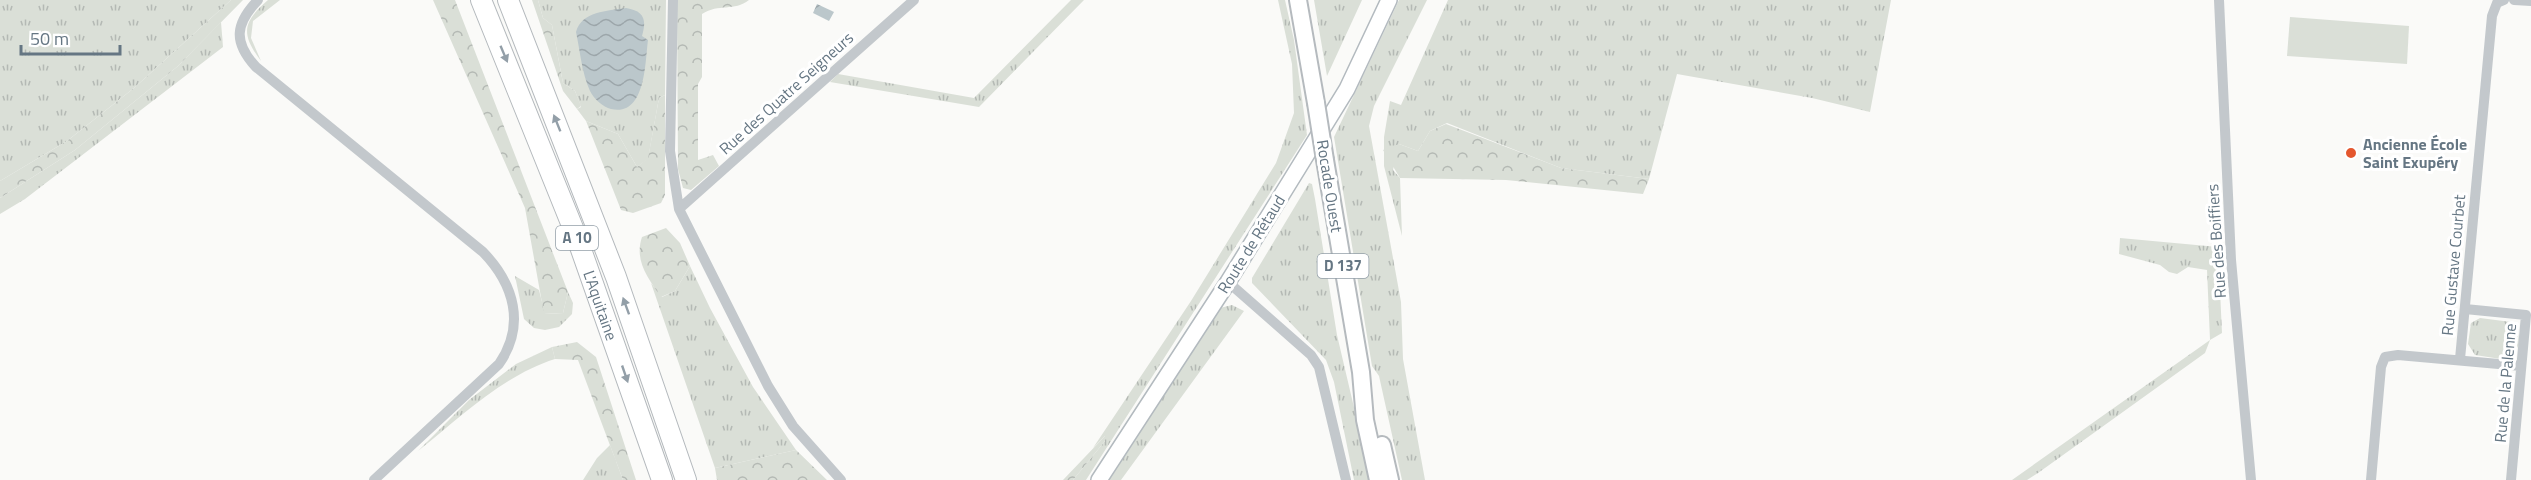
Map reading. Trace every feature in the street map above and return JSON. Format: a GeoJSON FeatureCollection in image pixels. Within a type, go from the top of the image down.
{"type":"FeatureCollection","features":[{"type":"Feature","properties":{"kind":"highway","name":"L'Aquitaine"},"geometry":{"type":"LineString","coordinates":[[481,0],[577,238],[662,480]]}},
{"type":"Feature","properties":{"kind":"highway","name":"L'Aquitaine"},"geometry":{"type":"LineString","coordinates":[[508,0],[616,278],[686,480]]}},
{"type":"Feature","properties":{"kind":"main road","name":"Rocade Ouest"},"geometry":{"type":"LineString","coordinates":[[1299,0],[1361,372],[1365,420],[1378,480]]}},
{"type":"Feature","properties":{"kind":"main road","name":"Route de Rétaud"},"geometry":{"type":"LineString","coordinates":[[1099,480],[1228,282],[1347,89],[1389,0]]}},
{"type":"Feature","properties":{"kind":"main road","name":"Rocade Ouest"},"geometry":{"type":"LineString","coordinates":[[1361,372],[1375,416],[1390,480]]}},
{"type":"Feature","properties":{"kind":"street"},"geometry":{"type":"LineString","coordinates":[[258,0],[242,20],[239,32],[246,56],[256,67],[483,252],[502,274],[513,306],[513,337],[508,351],[499,364],[374,480]]}},
{"type":"Feature","properties":{"kind":"street"},"geometry":{"type":"LineString","coordinates":[[673,0],[669,143],[670,165],[679,209],[768,386],[793,426],[841,480]]}},
{"type":"Feature","properties":{"kind":"street","name":"Rue des Quatre Seigneurs"},"geometry":{"type":"LineString","coordinates":[[679,209],[914,0]]}},
{"type":"Feature","properties":{"kind":"street","name":"Rue des Boiffiers"},"geometry":{"type":"LineString","coordinates":[[2219,0],[2231,260],[2251,480]]}},
{"type":"Feature","properties":{"kind":"street","name":"Rue Gustave Courbet"},"geometry":{"type":"LineString","coordinates":[[2460,359],[2492,16],[2497,3],[2504,0]]}},
{"type":"Feature","properties":{"kind":"street"},"geometry":{"type":"LineString","coordinates":[[2514,0],[2531,1]]}},
{"type":"Feature","properties":{"kind":"street"},"geometry":{"type":"LineString","coordinates":[[1228,282],[1311,355],[1319,367],[1346,480]]}},
{"type":"Feature","properties":{"kind":"street","name":"Rue de la Palenne"},"geometry":{"type":"LineString","coordinates":[[2465,309],[2526,315],[2511,480]]}},
{"type":"Feature","properties":{"kind":"street"},"geometry":{"type":"LineString","coordinates":[[2371,480],[2381,367],[2385,357],[2398,355],[2460,359],[2521,366]]}},
{"type":"Feature","properties":{"kind":"green space"},"geometry":{"type":"Polygon","coordinates":[[[0,0],[231,0],[134,88],[67,141],[0,181],[0,0]]]}},
{"type":"Feature","properties":{"kind":"green space"},"geometry":{"type":"Polygon","coordinates":[[[231,0],[243,0],[178,66],[75,150],[0,198],[0,181],[67,141],[134,88],[231,0]]]}},
{"type":"Feature","properties":{"kind":"green space"},"geometry":{"type":"Polygon","coordinates":[[[268,0],[280,0],[253,21],[251,38],[261,61],[250,43],[247,28],[253,15],[268,0]]]}},
{"type":"Feature","properties":{"kind":"green space"},"geometry":{"type":"Polygon","coordinates":[[[433,0],[455,0],[568,292],[563,313],[544,314],[525,208],[433,0]]]}},
{"type":"Feature","properties":{"kind":"green space"},"geometry":{"type":"Polygon","coordinates":[[[532,0],[538,0],[543,18],[552,25],[563,83],[575,91],[581,106],[577,109],[563,91],[532,0]]]}},
{"type":"Feature","properties":{"kind":"green space"},"geometry":{"type":"Polygon","coordinates":[[[538,0],[666,0],[665,95],[659,98],[648,159],[637,167],[618,134],[586,121],[577,109],[581,107],[575,91],[563,83],[552,25],[543,18],[538,0]]]}},
{"type":"Feature","properties":{"kind":"green space"},"geometry":{"type":"Polygon","coordinates":[[[677,0],[749,0],[738,6],[714,9],[702,14],[702,77],[698,84],[698,160],[713,155],[719,166],[691,190],[683,188],[678,169],[677,0]]]}},
{"type":"Feature","properties":{"kind":"green space"},"geometry":{"type":"Polygon","coordinates":[[[1071,0],[1084,0],[979,107],[830,82],[838,74],[974,98],[1071,0]]]}},
{"type":"Feature","properties":{"kind":"green space"},"geometry":{"type":"Polygon","coordinates":[[[1278,0],[1285,0],[1294,40],[1307,135],[1086,480],[1073,480],[1105,441],[1105,436],[1093,448],[1191,301],[1276,163],[1294,113],[1292,64],[1278,0]]]}},
{"type":"Feature","properties":{"kind":"green space"},"geometry":{"type":"Polygon","coordinates":[[[1314,0],[1362,0],[1327,76],[1314,0]]]}},
{"type":"Feature","properties":{"kind":"green space"},"geometry":{"type":"Polygon","coordinates":[[[1399,0],[1427,0],[1374,106],[1369,126],[1401,302],[1403,359],[1425,480],[1402,480],[1379,376],[1372,366],[1334,137],[1399,0]]]}},
{"type":"Feature","properties":{"kind":"green space"},"geometry":{"type":"Polygon","coordinates":[[[1448,0],[1891,0],[1870,112],[1812,98],[1677,74],[1649,179],[1561,168],[1447,123],[1430,131],[1418,151],[1399,144],[1393,170],[1400,178],[1402,236],[1384,166],[1384,137],[1390,101],[1401,105],[1448,0]]]}},
{"type":"Feature","properties":{"kind":"green space"},"geometry":{"type":"Polygon","coordinates":[[[2290,17],[2409,26],[2407,64],[2287,56],[2290,17]]]}},
{"type":"Feature","properties":{"kind":"green space"},"geometry":{"type":"Polygon","coordinates":[[[221,22],[223,47],[25,199],[0,214],[0,198],[75,150],[178,66],[221,22]]]}},
{"type":"Feature","properties":{"kind":"green space"},"geometry":{"type":"Polygon","coordinates":[[[665,95],[665,195],[661,203],[633,213],[621,210],[586,121],[618,134],[637,167],[648,158],[659,98],[665,95]]]}},
{"type":"Feature","properties":{"kind":"green space"},"geometry":{"type":"Polygon","coordinates":[[[1446,124],[1561,168],[1649,179],[1643,194],[1506,180],[1400,178],[1383,150],[1399,144],[1418,151],[1430,131],[1446,124]]]}},
{"type":"Feature","properties":{"kind":"green space"},"geometry":{"type":"Polygon","coordinates":[[[1309,183],[1312,184],[1315,199],[1337,335],[1371,480],[1354,480],[1334,382],[1326,360],[1252,283],[1252,278],[1309,183]]]}},
{"type":"Feature","properties":{"kind":"green space"},"geometry":{"type":"Polygon","coordinates":[[[666,228],[680,243],[690,266],[675,291],[661,297],[641,262],[640,246],[642,237],[666,228]]]}},
{"type":"Feature","properties":{"kind":"green space"},"geometry":{"type":"Polygon","coordinates":[[[2120,238],[2218,247],[2222,333],[2210,340],[2207,270],[2188,267],[2177,274],[2169,272],[2160,265],[2119,254],[2120,238]]]}},
{"type":"Feature","properties":{"kind":"green space"},"geometry":{"type":"Polygon","coordinates":[[[690,266],[753,387],[796,450],[715,468],[651,283],[662,297],[675,291],[690,266]]]}},
{"type":"Feature","properties":{"kind":"green space"},"geometry":{"type":"Polygon","coordinates":[[[515,276],[539,290],[545,314],[563,313],[568,292],[573,303],[572,314],[559,327],[545,330],[534,328],[524,319],[515,276]]]}},
{"type":"Feature","properties":{"kind":"green space"},"geometry":{"type":"Polygon","coordinates":[[[1232,305],[1244,311],[1121,480],[1108,480],[1220,308],[1232,305]]]}},
{"type":"Feature","properties":{"kind":"green space"},"geometry":{"type":"Polygon","coordinates":[[[2480,318],[2511,322],[2518,330],[2519,345],[2512,356],[2501,359],[2475,355],[2468,344],[2471,323],[2480,318]]]}},
{"type":"Feature","properties":{"kind":"green space"},"geometry":{"type":"Polygon","coordinates":[[[2210,340],[2205,353],[2038,473],[2027,480],[2012,480],[2210,340]]]}},
{"type":"Feature","properties":{"kind":"green space"},"geometry":{"type":"Polygon","coordinates":[[[577,342],[596,357],[636,480],[623,480],[578,360],[555,359],[552,347],[577,342]]]}},
{"type":"Feature","properties":{"kind":"green space"},"geometry":{"type":"Polygon","coordinates":[[[552,347],[555,359],[536,366],[500,387],[466,411],[418,451],[469,400],[516,364],[552,347]]]}},
{"type":"Feature","properties":{"kind":"green space"},"geometry":{"type":"Polygon","coordinates":[[[1105,436],[1105,441],[1073,480],[1063,480],[1105,436]]]}},
{"type":"Feature","properties":{"kind":"green space"},"geometry":{"type":"Polygon","coordinates":[[[610,445],[623,480],[583,480],[597,458],[610,445]]]}},
{"type":"Feature","properties":{"kind":"green space"},"geometry":{"type":"Polygon","coordinates":[[[796,450],[827,480],[717,480],[715,468],[796,450]]]}},
{"type":"Feature","properties":{"kind":"water"},"geometry":{"type":"Polygon","coordinates":[[[817,4],[834,12],[829,21],[813,13],[817,4]]]}},
{"type":"Feature","properties":{"kind":"water"},"geometry":{"type":"Polygon","coordinates":[[[626,8],[637,11],[644,20],[642,36],[648,40],[644,74],[642,86],[631,105],[623,109],[611,109],[599,102],[590,91],[583,70],[576,32],[579,25],[589,16],[603,11],[626,8]]]}},
{"type":"Feature","properties":{"kind":"place","name":"Ancienne École Saint Exupéry"},"geometry":{"type":"Point","coordinates":[2351,153]}}]}
